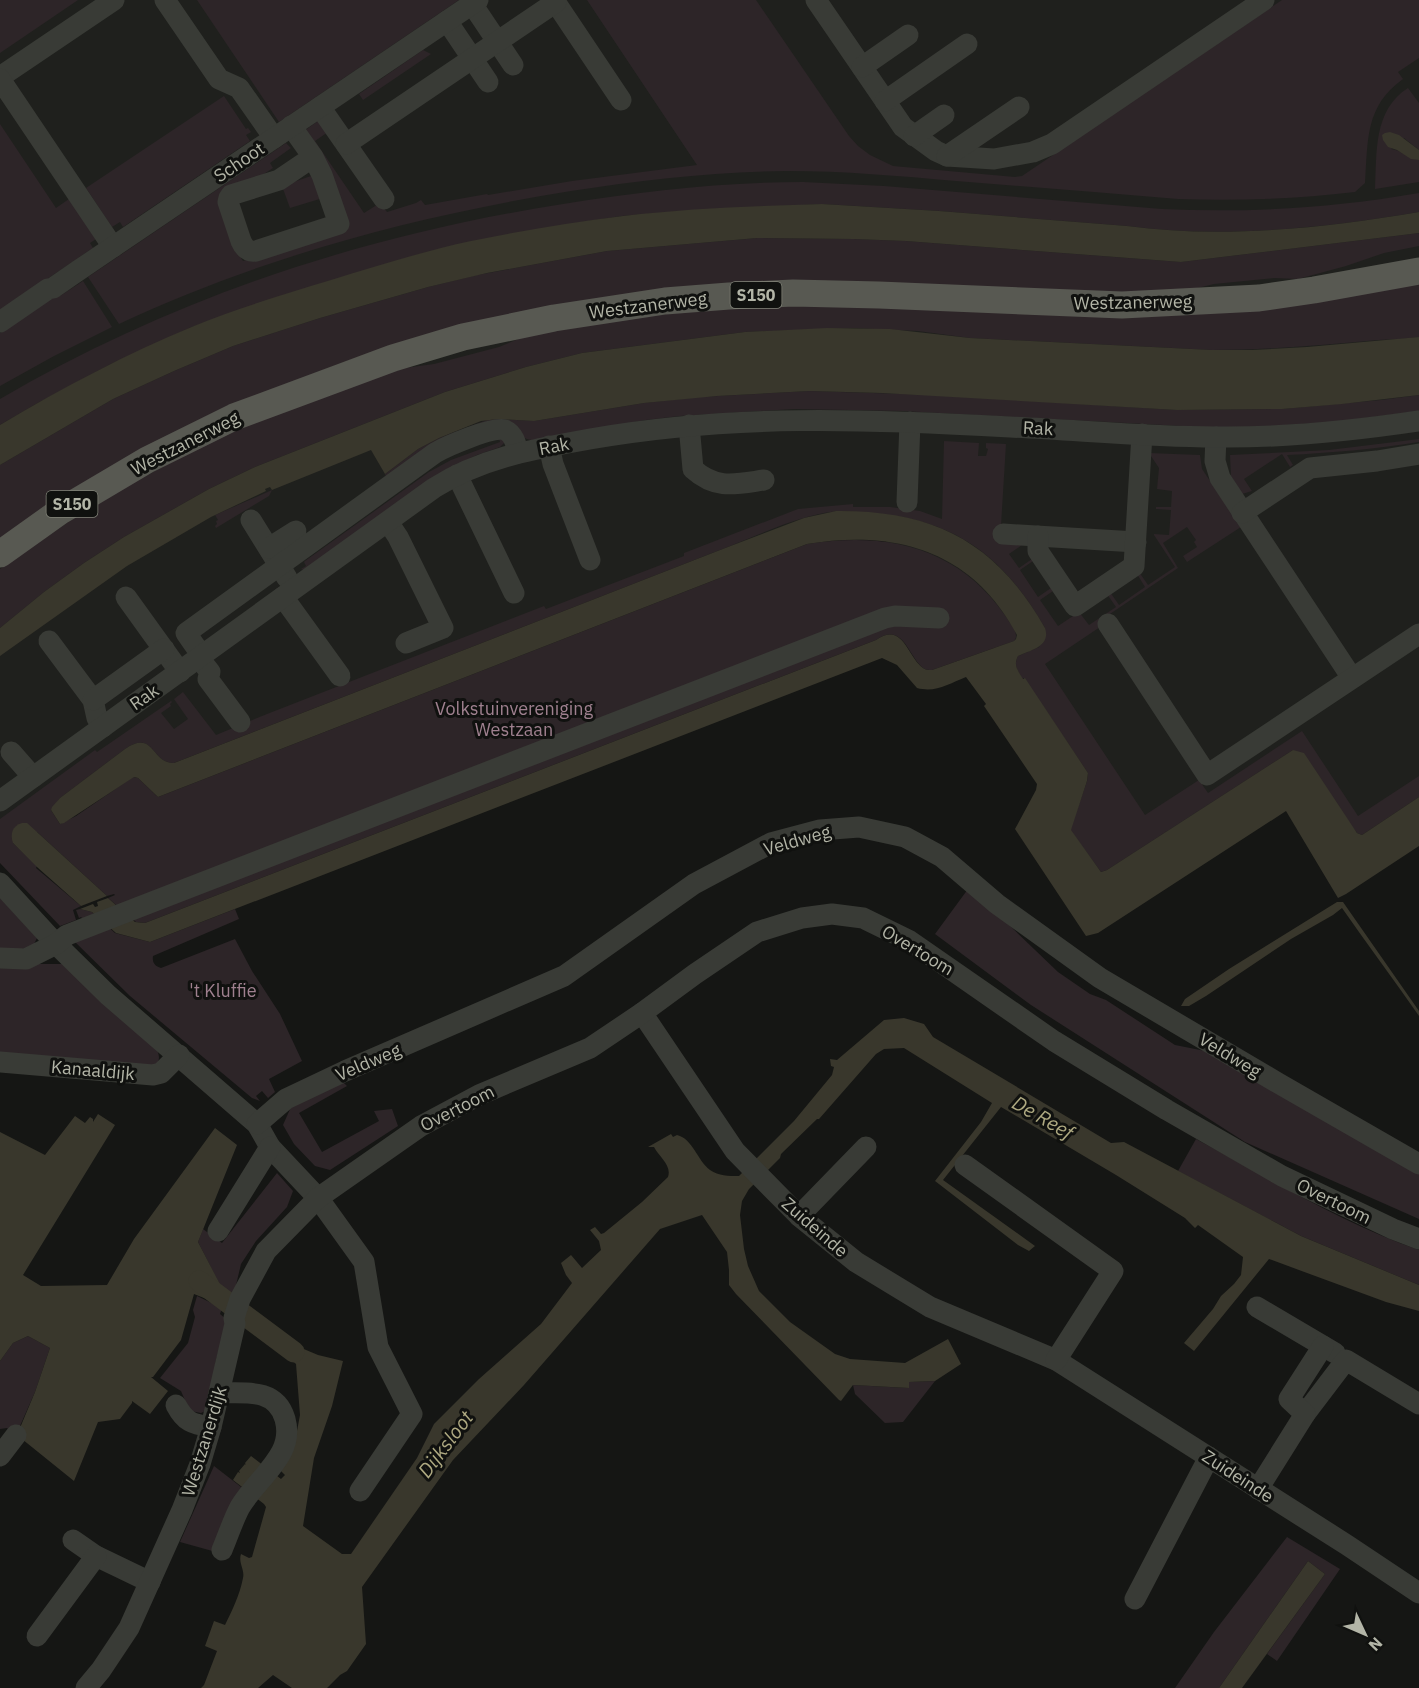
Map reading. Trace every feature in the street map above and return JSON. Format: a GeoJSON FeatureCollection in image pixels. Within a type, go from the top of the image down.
{"type":"FeatureCollection","features":[{"type":"Feature","properties":{"kind":"main road","name":"Westzanerweg"},"geometry":{"type":"LineString","coordinates":[[0,554],[59,512],[147,460],[234,417],[393,358],[463,337],[554,318],[665,301],[793,293],[1122,305],[1259,298],[1419,271]]}},
{"type":"Feature","properties":{"kind":"street"},"geometry":{"type":"LineString","coordinates":[[113,247],[0,78],[114,0]]}},
{"type":"Feature","properties":{"kind":"street"},"geometry":{"type":"LineString","coordinates":[[165,0],[219,79],[239,88],[283,132],[313,157],[322,175],[339,224],[256,251],[248,250],[243,246],[228,202],[231,195],[279,180],[313,157]]}},
{"type":"Feature","properties":{"kind":"street"},"geometry":{"type":"LineString","coordinates":[[816,0],[903,127],[930,148],[947,156],[994,159],[1033,152],[1052,144],[1264,0]]}},
{"type":"Feature","properties":{"kind":"street"},"geometry":{"type":"LineString","coordinates":[[346,144],[555,1],[621,100]]}},
{"type":"Feature","properties":{"kind":"street"},"geometry":{"type":"LineString","coordinates":[[475,2],[513,65]]}},
{"type":"Feature","properties":{"kind":"street","name":"Schoot"},"geometry":{"type":"LineString","coordinates":[[0,322],[475,2]]}},
{"type":"Feature","properties":{"kind":"street"},"geometry":{"type":"LineString","coordinates":[[447,21],[488,82]]}},
{"type":"Feature","properties":{"kind":"street"},"geometry":{"type":"LineString","coordinates":[[862,67],[908,36]]}},
{"type":"Feature","properties":{"kind":"street"},"geometry":{"type":"LineString","coordinates":[[885,100],[967,44]]}},
{"type":"Feature","properties":{"kind":"street"},"geometry":{"type":"LineString","coordinates":[[320,107],[384,199]]}},
{"type":"Feature","properties":{"kind":"street"},"geometry":{"type":"LineString","coordinates":[[947,156],[1018,107]]}},
{"type":"Feature","properties":{"kind":"street"},"geometry":{"type":"LineString","coordinates":[[914,136],[944,115]]}},
{"type":"Feature","properties":{"kind":"street","name":"Rak"},"geometry":{"type":"LineString","coordinates":[[0,801],[434,488],[492,460],[518,453],[621,434],[689,425],[810,419],[1216,437],[1322,433],[1419,421]]}},
{"type":"Feature","properties":{"kind":"street"},"geometry":{"type":"LineString","coordinates":[[907,502],[910,422]]}},
{"type":"Feature","properties":{"kind":"street"},"geometry":{"type":"LineString","coordinates":[[689,425],[693,469],[702,477],[723,484],[764,480]]}},
{"type":"Feature","properties":{"kind":"street"},"geometry":{"type":"LineString","coordinates":[[240,722],[208,679],[210,672],[186,633],[274,557],[444,447],[499,428],[512,436],[518,453]]}},
{"type":"Feature","properties":{"kind":"street"},"geometry":{"type":"LineString","coordinates":[[1038,536],[1038,551],[1075,606],[1134,566],[1142,434]]}},
{"type":"Feature","properties":{"kind":"street"},"geometry":{"type":"LineString","coordinates":[[1216,437],[1216,471],[1352,678]]}},
{"type":"Feature","properties":{"kind":"street"},"geometry":{"type":"LineString","coordinates":[[549,446],[553,464],[590,560]]}},
{"type":"Feature","properties":{"kind":"street"},"geometry":{"type":"LineString","coordinates":[[1242,513],[1310,468],[1419,454]]}},
{"type":"Feature","properties":{"kind":"street"},"geometry":{"type":"LineString","coordinates":[[457,475],[514,593]]}},
{"type":"Feature","properties":{"kind":"street"},"geometry":{"type":"LineString","coordinates":[[251,520],[274,557],[289,594],[340,676]]}},
{"type":"Feature","properties":{"kind":"street"},"geometry":{"type":"LineString","coordinates":[[388,522],[398,537],[443,628],[406,643]]}},
{"type":"Feature","properties":{"kind":"street"},"geometry":{"type":"LineString","coordinates":[[274,557],[296,531]]}},
{"type":"Feature","properties":{"kind":"street"},"geometry":{"type":"LineString","coordinates":[[1003,534],[1136,542]]}},
{"type":"Feature","properties":{"kind":"street"},"geometry":{"type":"LineString","coordinates":[[126,597],[137,622],[164,649],[180,672]]}},
{"type":"Feature","properties":{"kind":"street"},"geometry":{"type":"LineString","coordinates":[[0,958],[26,959],[56,944],[67,934],[885,618],[895,616],[939,618]]}},
{"type":"Feature","properties":{"kind":"street"},"geometry":{"type":"LineString","coordinates":[[1108,624],[1207,775],[1419,634]]}},
{"type":"Feature","properties":{"kind":"street"},"geometry":{"type":"LineString","coordinates":[[49,641],[93,700],[96,718],[103,727]]}},
{"type":"Feature","properties":{"kind":"street"},"geometry":{"type":"LineString","coordinates":[[93,700],[164,649]]}},
{"type":"Feature","properties":{"kind":"street"},"geometry":{"type":"LineString","coordinates":[[11,752],[33,777]]}},
{"type":"Feature","properties":{"kind":"street","name":"Veldweg"},"geometry":{"type":"LineString","coordinates":[[257,1124],[286,1099],[564,976],[694,884],[771,843],[820,830],[859,827],[905,837],[942,857],[998,904],[1100,978],[1419,1164]]}},
{"type":"Feature","properties":{"kind":"street"},"geometry":{"type":"LineString","coordinates":[[0,884],[108,995],[257,1124],[270,1147],[318,1198],[364,1262],[378,1347],[412,1414],[360,1491]]}},
{"type":"Feature","properties":{"kind":"street","name":"Overtoom"},"geometry":{"type":"LineString","coordinates":[[318,1198],[421,1126],[479,1095],[590,1048],[757,932],[802,918],[832,914],[863,918],[910,941],[1054,1041],[1167,1110],[1282,1176],[1355,1212],[1419,1239]]}},
{"type":"Feature","properties":{"kind":"street","name":"Zuideinde"},"geometry":{"type":"LineString","coordinates":[[642,1013],[735,1151],[799,1216],[856,1262],[930,1307],[1056,1360],[1419,1593]]}},
{"type":"Feature","properties":{"kind":"street","name":"Kanaaldijk"},"geometry":{"type":"LineString","coordinates":[[0,1062],[153,1075],[161,1072],[179,1055]]}},
{"type":"Feature","properties":{"kind":"street"},"geometry":{"type":"LineString","coordinates":[[218,1231],[270,1147]]}},
{"type":"Feature","properties":{"kind":"street"},"geometry":{"type":"LineString","coordinates":[[799,1216],[866,1147]]}},
{"type":"Feature","properties":{"kind":"street"},"geometry":{"type":"LineString","coordinates":[[965,1165],[1113,1271],[1056,1360]]}},
{"type":"Feature","properties":{"kind":"street","name":"Westzanerdijk"},"geometry":{"type":"LineString","coordinates":[[86,1688],[129,1628],[182,1510],[200,1464],[211,1427],[237,1308],[266,1251],[318,1198]]}},
{"type":"Feature","properties":{"kind":"street"},"geometry":{"type":"LineString","coordinates":[[1257,1307],[1419,1404]]}},
{"type":"Feature","properties":{"kind":"street"},"geometry":{"type":"LineString","coordinates":[[1305,1414],[1289,1399],[1323,1346]]}},
{"type":"Feature","properties":{"kind":"street"},"geometry":{"type":"LineString","coordinates":[[1258,1489],[1305,1414],[1346,1360]]}},
{"type":"Feature","properties":{"kind":"street"},"geometry":{"type":"LineString","coordinates":[[219,1393],[261,1394],[273,1400],[282,1409],[287,1424],[287,1437],[282,1451],[240,1508],[222,1550]]}},
{"type":"Feature","properties":{"kind":"street"},"geometry":{"type":"LineString","coordinates":[[176,1405],[184,1418],[190,1422],[211,1427]]}},
{"type":"Feature","properties":{"kind":"street"},"geometry":{"type":"LineString","coordinates":[[0,1456],[16,1435]]}},
{"type":"Feature","properties":{"kind":"street"},"geometry":{"type":"LineString","coordinates":[[1135,1599],[1209,1457]]}},
{"type":"Feature","properties":{"kind":"street"},"geometry":{"type":"LineString","coordinates":[[74,1540],[96,1556],[150,1582]]}},
{"type":"Feature","properties":{"kind":"street"},"geometry":{"type":"LineString","coordinates":[[37,1636],[96,1556]]}},
{"type":"Feature","properties":{"kind":"shaded area"},"geometry":{"type":"Polygon","coordinates":[[[0,0],[1419,0],[1419,797],[1362,835],[1304,753],[1107,870],[1088,773],[1024,678],[1022,679],[1016,668],[855,511],[836,511],[720,550],[0,830],[0,0]]]}},
{"type":"Feature","properties":{"kind":"green space"},"geometry":{"type":"Polygon","coordinates":[[[0,0],[78,0],[0,53],[0,0]]]}},
{"type":"Feature","properties":{"kind":"green space"},"geometry":{"type":"Polygon","coordinates":[[[197,0],[459,0],[279,122],[197,0]]]}},
{"type":"Feature","properties":{"kind":"green space"},"geometry":{"type":"Polygon","coordinates":[[[587,0],[756,0],[849,136],[870,155],[893,166],[1015,177],[1022,176],[1282,0],[1419,0],[1419,58],[1398,72],[1403,79],[1391,89],[1375,112],[1368,138],[1365,183],[1355,192],[1266,199],[1178,199],[851,173],[787,171],[733,173],[652,180],[571,191],[397,226],[228,278],[119,324],[88,277],[286,143],[291,148],[270,163],[273,168],[250,183],[232,188],[238,253],[243,261],[346,228],[304,131],[318,121],[328,132],[315,141],[364,213],[380,203],[387,212],[421,200],[425,205],[572,181],[697,165],[587,0]]]}},
{"type":"Feature","properties":{"kind":"green space"},"geometry":{"type":"Polygon","coordinates":[[[423,50],[431,54],[363,100],[359,94],[423,50]]]}},
{"type":"Feature","properties":{"kind":"green space"},"geometry":{"type":"Polygon","coordinates":[[[1408,88],[1419,103],[1419,150],[1404,138],[1391,149],[1419,160],[1419,182],[1375,189],[1377,147],[1383,120],[1388,108],[1408,88]]]}},
{"type":"Feature","properties":{"kind":"green space"},"geometry":{"type":"Polygon","coordinates":[[[224,96],[246,129],[248,128],[251,132],[246,135],[250,141],[123,227],[120,222],[112,227],[86,188],[224,96]]]}},
{"type":"Feature","properties":{"kind":"green space"},"geometry":{"type":"Polygon","coordinates":[[[0,124],[56,208],[69,199],[96,239],[90,243],[93,248],[0,311],[0,124]]]}},
{"type":"Feature","properties":{"kind":"green space"},"geometry":{"type":"Polygon","coordinates":[[[311,176],[323,198],[290,208],[282,186],[311,176]]]}},
{"type":"Feature","properties":{"kind":"green space"},"geometry":{"type":"Polygon","coordinates":[[[803,182],[1194,210],[1259,210],[1323,206],[1419,193],[1419,212],[1347,223],[1236,232],[1162,230],[939,211],[822,204],[622,216],[470,242],[417,255],[284,295],[192,327],[111,364],[0,425],[0,399],[66,363],[134,330],[203,301],[272,275],[344,252],[489,217],[593,199],[713,186],[803,182]]]}},
{"type":"Feature","properties":{"kind":"green space"},"geometry":{"type":"Polygon","coordinates":[[[1419,233],[1419,246],[1384,253],[1298,279],[1274,278],[1214,284],[1185,291],[1145,293],[861,283],[387,347],[263,393],[0,541],[0,465],[113,399],[233,346],[320,318],[477,275],[607,251],[757,238],[906,241],[1181,262],[1419,233]]]}},
{"type":"Feature","properties":{"kind":"green space"},"geometry":{"type":"Polygon","coordinates":[[[83,281],[112,327],[0,386],[0,333],[57,294],[60,296],[83,281]]]}},
{"type":"Feature","properties":{"kind":"green space"},"geometry":{"type":"Polygon","coordinates":[[[1419,285],[1419,337],[1409,338],[1212,350],[970,338],[918,331],[854,328],[745,332],[582,353],[526,367],[445,392],[255,467],[209,489],[124,537],[44,592],[0,628],[0,569],[74,518],[131,484],[186,454],[248,425],[397,369],[434,364],[499,347],[533,333],[570,325],[739,306],[1419,285]]]}},
{"type":"Feature","properties":{"kind":"green space"},"geometry":{"type":"Polygon","coordinates":[[[809,391],[936,395],[1177,410],[1282,409],[1419,395],[1419,411],[1335,422],[1254,427],[1200,427],[902,411],[794,409],[646,420],[532,440],[524,438],[514,429],[387,479],[385,474],[418,449],[439,438],[487,420],[534,421],[644,403],[699,397],[809,391]]]}},
{"type":"Feature","properties":{"kind":"green space"},"geometry":{"type":"Polygon","coordinates":[[[498,435],[505,442],[500,447],[443,471],[304,570],[301,569],[306,566],[305,561],[429,472],[451,460],[500,442],[498,435]]]}},
{"type":"Feature","properties":{"kind":"green space"},"geometry":{"type":"Polygon","coordinates":[[[1419,439],[1419,442],[1386,447],[1287,455],[1293,465],[1290,467],[1282,454],[1244,479],[1252,491],[1242,494],[1231,476],[1230,455],[1329,450],[1419,439]]]}},
{"type":"Feature","properties":{"kind":"green space","name":"Volkstuinvereniging Westzaan"},"geometry":{"type":"Polygon","coordinates":[[[944,441],[979,443],[978,456],[986,456],[988,449],[986,443],[1006,444],[1000,542],[1022,545],[1009,554],[1019,568],[1032,559],[1033,561],[1020,570],[1038,597],[1051,588],[1053,591],[1040,600],[1058,626],[1079,612],[1089,625],[1116,607],[1107,594],[1110,592],[1119,605],[1145,587],[1137,574],[1139,572],[1148,585],[1175,567],[1154,535],[1169,535],[1171,510],[1156,509],[1156,507],[1171,507],[1172,491],[1157,489],[1159,468],[1149,453],[1200,455],[1202,469],[1241,527],[1187,562],[1183,556],[1197,547],[1194,542],[1196,540],[1187,527],[1163,543],[1178,568],[1101,620],[1103,625],[1045,664],[1145,815],[1199,780],[1208,793],[1302,731],[1358,816],[1419,776],[1419,797],[1362,835],[1357,833],[1293,750],[1101,872],[1070,830],[1088,773],[1024,678],[1022,679],[1017,668],[1018,656],[1039,647],[1045,628],[1029,602],[993,561],[973,545],[951,533],[927,523],[900,517],[835,512],[811,516],[771,529],[174,763],[161,758],[148,745],[135,744],[60,798],[51,810],[60,824],[76,816],[133,777],[138,778],[158,797],[807,544],[865,540],[893,543],[944,560],[967,575],[988,594],[1014,630],[1016,638],[1014,641],[932,670],[926,670],[899,637],[885,635],[145,923],[136,922],[108,898],[114,894],[107,896],[37,832],[13,843],[37,866],[36,868],[81,906],[73,910],[76,920],[60,926],[0,863],[0,819],[95,750],[97,752],[171,701],[171,706],[161,713],[174,729],[188,719],[174,699],[183,692],[216,735],[544,606],[546,609],[684,556],[684,553],[798,509],[853,504],[853,507],[890,507],[920,511],[942,519],[944,441]]]}},
{"type":"Feature","properties":{"kind":"green space"},"geometry":{"type":"Polygon","coordinates":[[[272,490],[269,496],[216,528],[218,520],[215,515],[272,490]]]}},
{"type":"Feature","properties":{"kind":"green space"},"geometry":{"type":"Polygon","coordinates":[[[968,889],[981,898],[1058,972],[1090,994],[1106,1000],[1175,1045],[1220,1054],[1419,1165],[1419,1219],[1245,1142],[1031,1005],[935,934],[968,889]]]}},
{"type":"Feature","properties":{"kind":"green space"},"geometry":{"type":"Polygon","coordinates":[[[0,898],[37,938],[32,948],[0,951],[0,898]]]}},
{"type":"Feature","properties":{"kind":"green space","name":"'t Kluffie"},"geometry":{"type":"Polygon","coordinates":[[[235,909],[239,919],[153,956],[154,962],[161,968],[235,939],[252,971],[280,1014],[302,1061],[269,1079],[275,1092],[268,1098],[262,1091],[256,1096],[260,1101],[252,1098],[130,996],[72,939],[95,931],[81,917],[79,918],[76,910],[92,912],[115,933],[150,942],[235,909]]]}},
{"type":"Feature","properties":{"kind":"green space"},"geometry":{"type":"Polygon","coordinates":[[[0,964],[62,964],[157,1050],[159,1057],[157,1063],[154,1067],[0,1057],[0,964]]]}},
{"type":"Feature","properties":{"kind":"green space"},"geometry":{"type":"Polygon","coordinates":[[[342,1081],[347,1086],[299,1113],[322,1152],[379,1121],[374,1111],[392,1109],[398,1126],[330,1170],[315,1166],[294,1144],[283,1125],[291,1107],[342,1081]]]}},
{"type":"Feature","properties":{"kind":"green space"},"geometry":{"type":"Polygon","coordinates":[[[1196,1139],[1333,1213],[1419,1250],[1419,1285],[1301,1236],[1178,1171],[1196,1139]]]}},
{"type":"Feature","properties":{"kind":"green space"},"geometry":{"type":"Polygon","coordinates":[[[277,1173],[293,1191],[287,1207],[256,1241],[241,1264],[233,1298],[223,1291],[198,1242],[203,1229],[222,1243],[277,1173]]]}},
{"type":"Feature","properties":{"kind":"green space"},"geometry":{"type":"Polygon","coordinates":[[[197,1296],[222,1308],[220,1314],[227,1320],[216,1360],[209,1409],[201,1413],[191,1411],[181,1391],[160,1378],[188,1343],[195,1317],[193,1310],[197,1296]]]}},
{"type":"Feature","properties":{"kind":"green space"},"geometry":{"type":"Polygon","coordinates":[[[28,1336],[50,1348],[35,1392],[16,1435],[7,1428],[0,1429],[0,1361],[13,1343],[28,1336]]]}},
{"type":"Feature","properties":{"kind":"green space"},"geometry":{"type":"Polygon","coordinates":[[[935,1381],[903,1422],[885,1423],[855,1394],[853,1385],[908,1388],[909,1382],[935,1381]]]}},
{"type":"Feature","properties":{"kind":"green space"},"geometry":{"type":"Polygon","coordinates":[[[214,1466],[245,1490],[216,1552],[180,1542],[214,1466]]]}},
{"type":"Feature","properties":{"kind":"green space"},"geometry":{"type":"Polygon","coordinates":[[[1287,1537],[1340,1569],[1277,1661],[1267,1654],[1325,1574],[1308,1561],[1219,1688],[1175,1688],[1214,1632],[1287,1537]]]}},
{"type":"Feature","properties":{"kind":"water"},"geometry":{"type":"Polygon","coordinates":[[[1390,132],[1399,135],[1419,150],[1419,160],[1411,159],[1388,147],[1382,135],[1390,132]]]}},
{"type":"Feature","properties":{"kind":"water"},"geometry":{"type":"Polygon","coordinates":[[[822,204],[1199,232],[1311,227],[1419,212],[1419,233],[1181,262],[854,239],[757,238],[607,251],[487,273],[428,287],[233,346],[113,399],[0,465],[0,425],[144,348],[211,319],[279,296],[436,249],[547,227],[673,211],[822,204]]]}},
{"type":"Feature","properties":{"kind":"water"},"geometry":{"type":"Polygon","coordinates":[[[827,328],[890,329],[970,338],[1212,350],[1307,347],[1419,337],[1419,395],[1282,409],[1177,410],[809,391],[644,403],[534,421],[498,419],[481,421],[418,449],[385,474],[371,450],[272,490],[270,487],[265,489],[266,491],[211,517],[127,566],[0,656],[0,628],[44,592],[124,537],[209,489],[255,467],[445,392],[526,367],[582,353],[745,332],[827,328]]]}},
{"type":"Feature","properties":{"kind":"water"},"geometry":{"type":"Polygon","coordinates":[[[836,511],[871,512],[903,517],[932,525],[959,537],[983,553],[1005,573],[1026,598],[1045,628],[1046,634],[1039,647],[1018,656],[1017,668],[1088,773],[1071,830],[1101,872],[1293,750],[1304,753],[1357,833],[1362,835],[1419,797],[1419,846],[1338,898],[1286,811],[1098,933],[1086,936],[1015,829],[1037,784],[984,706],[986,704],[966,677],[936,689],[917,688],[897,665],[882,658],[150,942],[116,933],[92,912],[80,909],[93,904],[95,907],[98,906],[97,902],[108,898],[135,922],[145,923],[885,635],[899,637],[917,663],[926,670],[932,670],[1016,639],[1017,635],[999,606],[978,583],[955,565],[929,552],[901,544],[871,540],[840,540],[807,544],[158,797],[134,777],[64,823],[60,824],[51,810],[60,798],[135,744],[148,745],[161,758],[174,763],[804,518],[836,511]]]}},
{"type":"Feature","properties":{"kind":"water"},"geometry":{"type":"Polygon","coordinates":[[[22,823],[27,823],[107,896],[81,906],[13,843],[13,831],[22,823]]]}},
{"type":"Feature","properties":{"kind":"water"},"geometry":{"type":"Polygon","coordinates":[[[1337,902],[1343,902],[1419,1011],[1419,1016],[1342,908],[1206,996],[1189,1006],[1181,1006],[1185,999],[1229,969],[1337,902]]]}},
{"type":"Feature","properties":{"kind":"water"},"geometry":{"type":"Polygon","coordinates":[[[904,1018],[924,1024],[933,1037],[1111,1143],[1124,1142],[1301,1236],[1419,1285],[1419,1311],[1386,1302],[1269,1259],[1194,1351],[1184,1343],[1221,1296],[1241,1275],[1243,1257],[1198,1225],[1195,1228],[1185,1218],[1001,1107],[943,1180],[1035,1246],[1029,1251],[1018,1245],[935,1181],[981,1122],[992,1103],[904,1048],[884,1049],[876,1054],[819,1119],[781,1154],[780,1158],[749,1189],[742,1201],[740,1215],[748,1266],[759,1291],[790,1322],[835,1354],[850,1359],[905,1363],[948,1339],[961,1364],[935,1381],[909,1382],[909,1388],[853,1385],[841,1401],[729,1285],[727,1252],[702,1215],[660,1229],[524,1385],[453,1460],[362,1587],[366,1644],[347,1671],[327,1688],[292,1688],[273,1675],[258,1688],[201,1688],[217,1651],[205,1646],[214,1621],[225,1625],[233,1608],[243,1578],[241,1554],[252,1557],[266,1507],[233,1480],[251,1456],[281,1479],[285,1475],[279,1469],[294,1447],[300,1415],[296,1364],[290,1358],[299,1347],[318,1355],[343,1361],[332,1406],[314,1458],[303,1526],[342,1554],[351,1554],[417,1458],[434,1424],[479,1379],[541,1324],[572,1283],[561,1263],[571,1255],[582,1268],[601,1250],[599,1241],[590,1230],[595,1227],[601,1234],[604,1233],[668,1177],[668,1169],[664,1161],[654,1147],[648,1147],[671,1134],[673,1137],[677,1135],[691,1145],[710,1170],[720,1175],[739,1176],[794,1121],[832,1075],[834,1067],[831,1066],[830,1059],[837,1060],[884,1020],[904,1018]]]}},
{"type":"Feature","properties":{"kind":"water"},"geometry":{"type":"Polygon","coordinates":[[[98,1114],[115,1125],[23,1275],[41,1286],[107,1285],[134,1239],[215,1128],[237,1145],[198,1242],[223,1290],[219,1304],[194,1294],[181,1340],[151,1377],[168,1391],[150,1414],[132,1401],[120,1419],[98,1422],[74,1481],[17,1435],[50,1348],[28,1336],[13,1343],[0,1361],[0,1132],[45,1155],[75,1116],[85,1123],[90,1117],[93,1122],[98,1114]]]}},
{"type":"Feature","properties":{"kind":"water"},"geometry":{"type":"Polygon","coordinates":[[[1308,1561],[1325,1574],[1242,1688],[1219,1688],[1308,1561]]]}},
{"type":"Feature","properties":{"kind":"waterway"},"geometry":{"type":"LineString","coordinates":[[199,1281],[294,1352]]}},
{"type":"Feature","properties":{"kind":"water label","name":"De Reef"},"geometry":{"type":"Point","coordinates":[1043,1117]}},
{"type":"Feature","properties":{"kind":"water label","name":"Dijksloot"},"geometry":{"type":"Point","coordinates":[445,1444]}}]}
